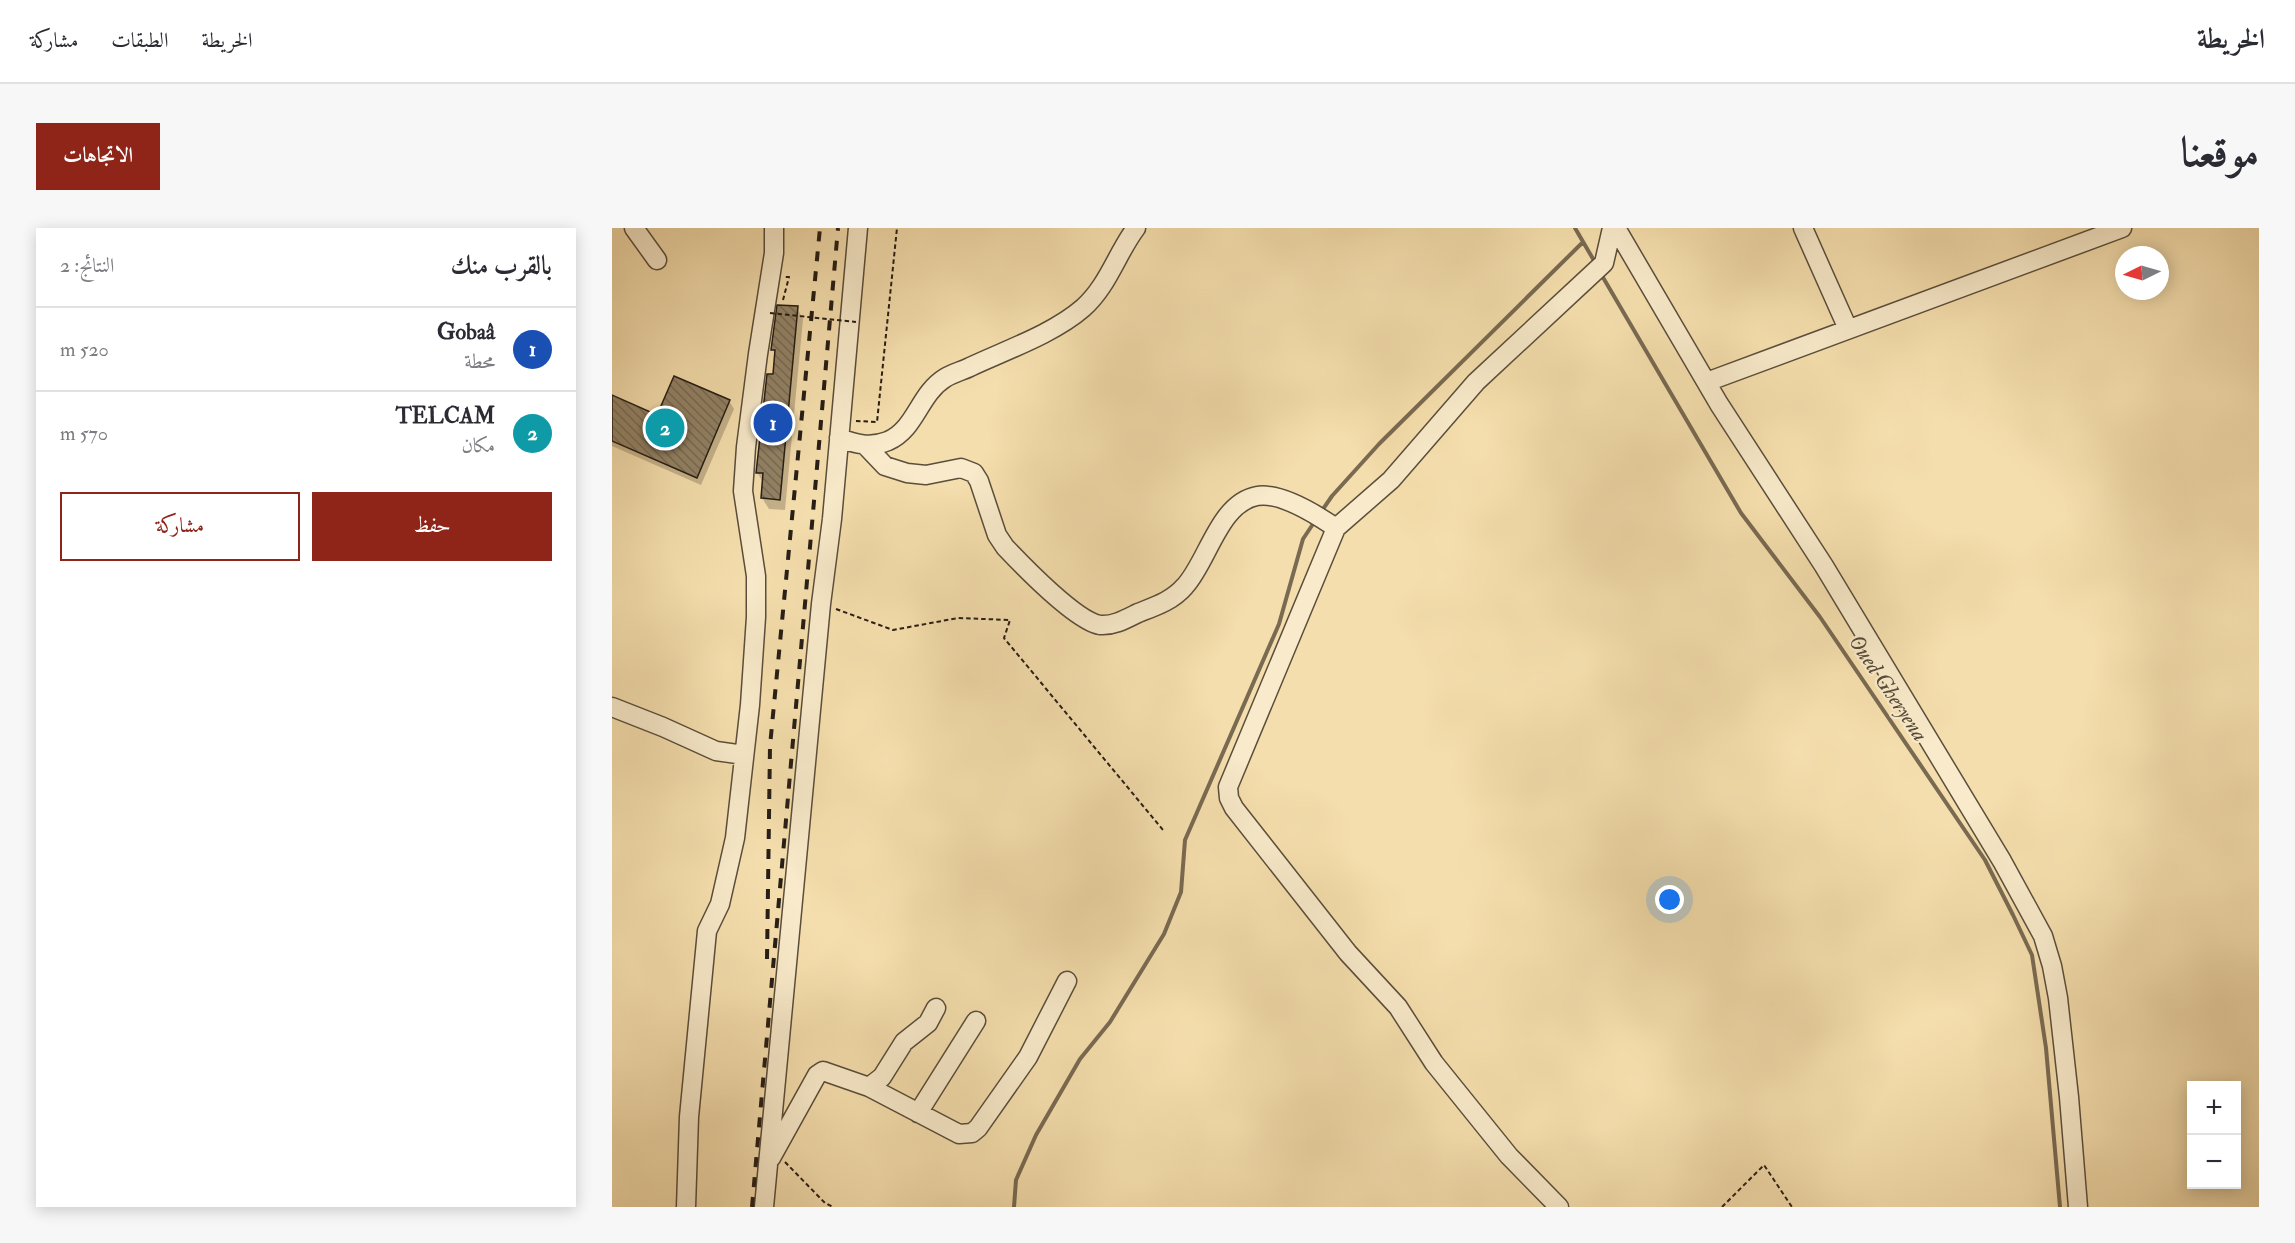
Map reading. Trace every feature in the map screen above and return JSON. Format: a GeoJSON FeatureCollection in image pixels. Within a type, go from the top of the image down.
{"type":"FeatureCollection","features":[{"type":"Feature","properties":{"kind":"street"},"geometry":{"type":"LineString","coordinates":[[634,228],[657,260]]}},
{"type":"Feature","properties":{"kind":"street"},"geometry":{"type":"LineString","coordinates":[[686,1207],[689,1117],[707,931],[720,904],[735,838],[744,755],[755,628],[756,576],[743,492],[746,447],[758,354],[774,252],[774,228]]}},
{"type":"Feature","properties":{"kind":"street"},"geometry":{"type":"LineString","coordinates":[[764,1207],[771,1159],[821,604],[832,519],[858,228]]}},
{"type":"Feature","properties":{"kind":"street"},"geometry":{"type":"LineString","coordinates":[[839,438],[866,446],[887,441],[904,431],[927,394],[945,378],[1046,332],[1083,308],[1110,274],[1136,228]]}},
{"type":"Feature","properties":{"kind":"street"},"geometry":{"type":"LineString","coordinates":[[1559,1207],[1509,1156],[1434,1063],[1398,1007],[1348,953],[1234,807],[1229,798],[1228,788],[1323,520],[1391,480],[1476,382],[1598,270],[1614,228]]}},
{"type":"Feature","properties":{"kind":"street"},"geometry":{"type":"LineString","coordinates":[[1614,228],[1719,404],[1824,566],[1991,842],[2043,936],[2058,998],[2078,1207]]}},
{"type":"Feature","properties":{"kind":"street"},"geometry":{"type":"LineString","coordinates":[[1803,228],[1848,329]]}},
{"type":"Feature","properties":{"kind":"street"},"geometry":{"type":"LineString","coordinates":[[1713,380],[2122,228]]}},
{"type":"Feature","properties":{"kind":"street"},"geometry":{"type":"LineString","coordinates":[[866,446],[885,466],[907,473],[927,475],[961,468],[974,473],[997,535],[1005,547],[1079,616],[1099,625],[1113,624],[1161,604],[1178,593],[1193,576],[1226,517],[1244,501],[1258,496],[1272,496],[1323,520]]}},
{"type":"Feature","properties":{"kind":"street"},"geometry":{"type":"LineString","coordinates":[[618,710],[716,751],[744,755]]}},
{"type":"Feature","properties":{"kind":"street"},"geometry":{"type":"LineString","coordinates":[[771,1159],[818,1075],[823,1071],[869,1087],[959,1134],[972,1133],[978,1128],[1028,1057],[1067,981]]}},
{"type":"Feature","properties":{"kind":"street"},"geometry":{"type":"LineString","coordinates":[[869,1087],[882,1077],[904,1042],[928,1023],[936,1008]]}},
{"type":"Feature","properties":{"kind":"street"},"geometry":{"type":"LineString","coordinates":[[918,1113],[976,1021]]}},
{"type":"Feature","properties":{"kind":"path"},"geometry":{"type":"LineString","coordinates":[[855,421],[877,423],[897,228]]}},
{"type":"Feature","properties":{"kind":"path"},"geometry":{"type":"LineString","coordinates":[[780,314],[789,278]]}},
{"type":"Feature","properties":{"kind":"path"},"geometry":{"type":"LineString","coordinates":[[770,313],[856,322]]}},
{"type":"Feature","properties":{"kind":"path"},"geometry":{"type":"LineString","coordinates":[[821,604],[893,630],[958,618],[1010,620],[1004,638],[1163,830]]}},
{"type":"Feature","properties":{"kind":"path"},"geometry":{"type":"LineString","coordinates":[[771,1159],[833,1207]]}},
{"type":"Feature","properties":{"kind":"path"},"geometry":{"type":"LineString","coordinates":[[1722,1207],[1764,1165],[1791,1207]]}},
{"type":"Feature","properties":{"kind":"building"},"geometry":{"type":"Polygon","coordinates":[[[777,305],[798,306],[780,500],[761,498],[763,473],[756,473],[767,374],[773,374],[775,350],[771,350],[777,305]]]}},
{"type":"Feature","properties":{"kind":"building"},"geometry":{"type":"Polygon","coordinates":[[[674,376],[730,400],[697,478],[612,441],[612,395],[657,415],[674,376]]]}},
{"type":"Feature","properties":{"kind":"waterway","name":"Oued Gheryena"},"geometry":{"type":"LineString","coordinates":[[1575,228],[1596,264]]}},
{"type":"Feature","properties":{"kind":"waterway"},"geometry":{"type":"LineString","coordinates":[[1321,512],[1332,496],[1379,444],[1583,242]]}},
{"type":"Feature","properties":{"kind":"waterway","name":"Oued Gheryena"},"geometry":{"type":"LineString","coordinates":[[1601,274],[1741,513],[1820,617],[1985,860],[2013,915],[2032,955],[2046,1048],[2060,1207]]}},
{"type":"Feature","properties":{"kind":"waterway"},"geometry":{"type":"LineString","coordinates":[[1014,1207],[1016,1180],[1036,1135],[1080,1059],[1110,1022],[1164,934],[1181,892],[1185,840],[1279,624],[1303,539],[1315,521]]}},
{"type":"Feature","properties":{"kind":"railway"},"geometry":{"type":"LineString","coordinates":[[767,959],[770,746],[820,228]]}},
{"type":"Feature","properties":{"kind":"railway"},"geometry":{"type":"LineString","coordinates":[[752,1207],[838,228]]}},
{"type":"Feature","properties":{"kind":"place","name":"Gobaâ"},"geometry":{"type":"Point","coordinates":[773,423]}},
{"type":"Feature","properties":{"kind":"place","name":"TELCAM"},"geometry":{"type":"Point","coordinates":[665,428]}}]}
